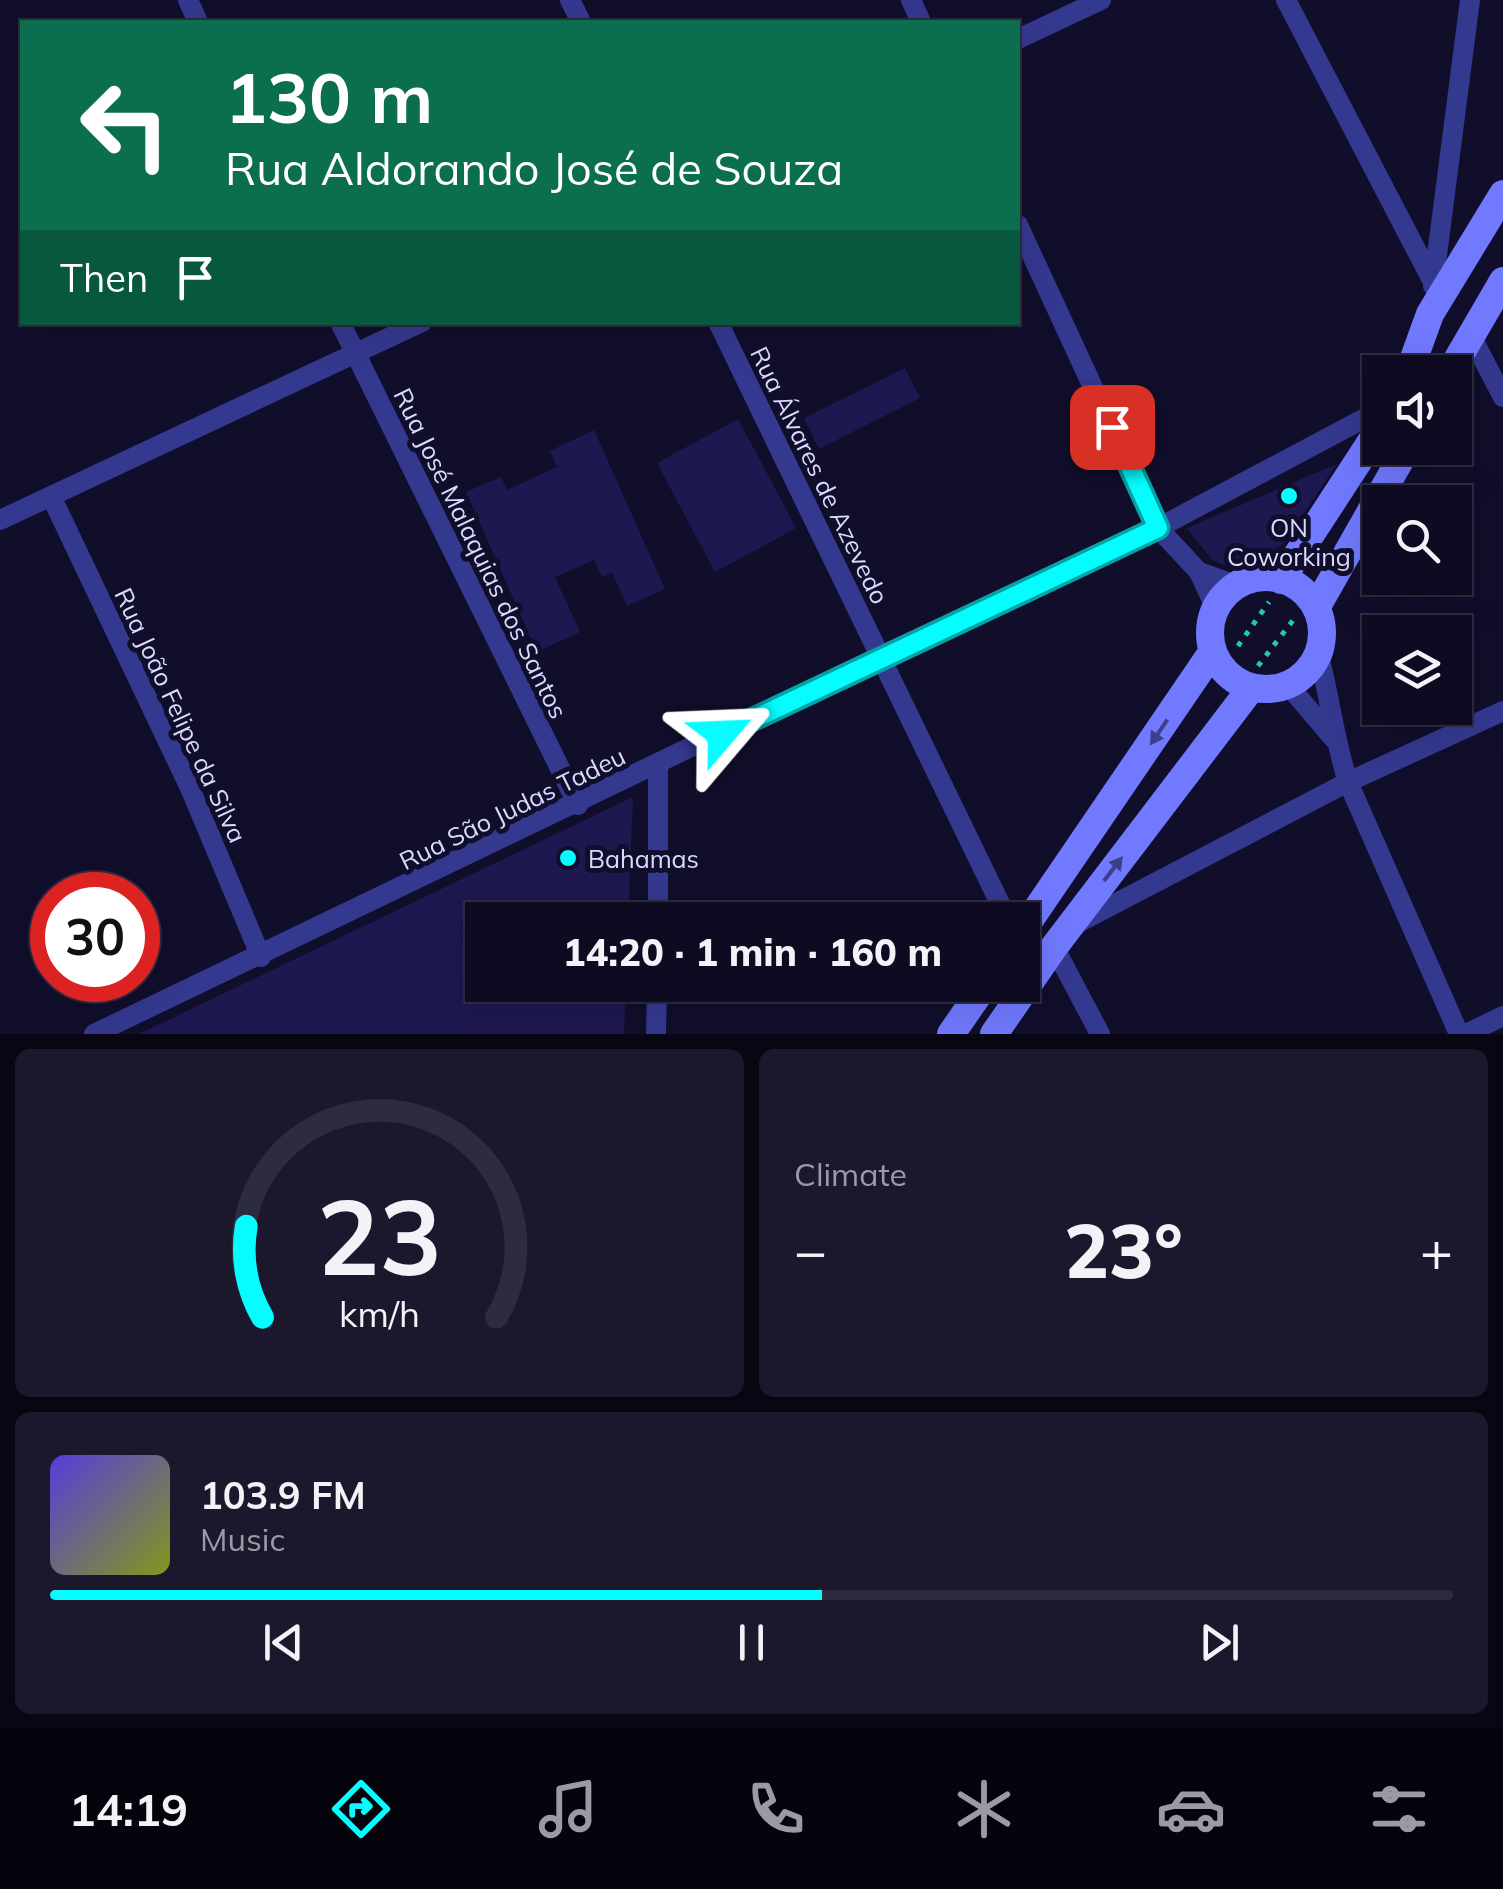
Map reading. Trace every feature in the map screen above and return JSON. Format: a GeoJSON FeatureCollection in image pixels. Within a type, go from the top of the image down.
{"type":"FeatureCollection","features":[{"type":"Feature","properties":{"kind":"main road"},"geometry":{"type":"LineString","coordinates":[[1414,355],[1430,314],[1503,194]]}},
{"type":"Feature","properties":{"kind":"main road"},"geometry":{"type":"LineString","coordinates":[[1460,355],[1503,281]]}},
{"type":"Feature","properties":{"kind":"main road"},"geometry":{"type":"LineString","coordinates":[[1281,580],[1362,456]]}},
{"type":"Feature","properties":{"kind":"main road"},"geometry":{"type":"LineString","coordinates":[[1316,608],[1398,465]]}},
{"type":"Feature","properties":{"kind":"main road"},"geometry":{"type":"LineString","coordinates":[[1253,578],[1281,580],[1305,593],[1316,608],[1322,626],[1318,653],[1303,675],[1288,685],[1252,687],[1223,668],[1214,651],[1210,633],[1216,609],[1236,586],[1253,578]]}},
{"type":"Feature","properties":{"kind":"main road"},"geometry":{"type":"LineString","coordinates":[[1040,905],[1214,651]]}},
{"type":"Feature","properties":{"kind":"main road"},"geometry":{"type":"LineString","coordinates":[[994,1034],[1061,938],[1252,687]]}},
{"type":"Feature","properties":{"kind":"main road"},"geometry":{"type":"LineString","coordinates":[[952,1034],[974,1002]]}},
{"type":"Feature","properties":{"kind":"street"},"geometry":{"type":"LineString","coordinates":[[1020,38],[1100,0]]}},
{"type":"Feature","properties":{"kind":"street"},"geometry":{"type":"LineString","coordinates":[[1286,0],[1434,284]]}},
{"type":"Feature","properties":{"kind":"street"},"geometry":{"type":"LineString","coordinates":[[1430,314],[1470,0]]}},
{"type":"Feature","properties":{"kind":"street"},"geometry":{"type":"LineString","coordinates":[[1020,229],[1158,528],[1198,572],[1216,609]]}},
{"type":"Feature","properties":{"kind":"street","name":"Rua José Malaquias dos Santos"},"geometry":{"type":"LineString","coordinates":[[341,325],[578,805]]}},
{"type":"Feature","properties":{"kind":"street"},"geometry":{"type":"LineString","coordinates":[[0,520],[416,325]]}},
{"type":"Feature","properties":{"kind":"street","name":"Rua Álvares de Azevedo"},"geometry":{"type":"LineString","coordinates":[[719,325],[999,902]]}},
{"type":"Feature","properties":{"kind":"street"},"geometry":{"type":"LineString","coordinates":[[1471,336],[1502,392]]}},
{"type":"Feature","properties":{"kind":"street","name":"Rua São Judas Tadeu"},"geometry":{"type":"LineString","coordinates":[[94,1034],[262,957],[880,656],[1158,528],[1362,420]]}},
{"type":"Feature","properties":{"kind":"street","name":"Rua João Felipe da Silva"},"geometry":{"type":"LineString","coordinates":[[51,496],[190,788],[262,957]]}},
{"type":"Feature","properties":{"kind":"street"},"geometry":{"type":"LineString","coordinates":[[1198,572],[1236,586]]}},
{"type":"Feature","properties":{"kind":"street"},"geometry":{"type":"LineString","coordinates":[[1318,653],[1329,692],[1334,739],[1348,782],[1458,1034]]}},
{"type":"Feature","properties":{"kind":"street"},"geometry":{"type":"LineString","coordinates":[[1288,685],[1334,739]]}},
{"type":"Feature","properties":{"kind":"street"},"geometry":{"type":"LineString","coordinates":[[1100,1034],[1061,938],[1348,782],[1503,711]]}},
{"type":"Feature","properties":{"kind":"street"},"geometry":{"type":"LineString","coordinates":[[658,764],[658,902]]}},
{"type":"Feature","properties":{"kind":"street"},"geometry":{"type":"LineString","coordinates":[[656,1034],[657,1002]]}},
{"type":"Feature","properties":{"kind":"street"},"geometry":{"type":"LineString","coordinates":[[1466,1034],[1503,1016]]}},
{"type":"Feature","properties":{"kind":"building"},"geometry":{"type":"Polygon","coordinates":[[[905,368],[920,398],[819,449],[804,418],[905,368]]]}},
{"type":"Feature","properties":{"kind":"building"},"geometry":{"type":"Polygon","coordinates":[[[738,419],[796,528],[715,572],[657,463],[738,419]]]}},
{"type":"Feature","properties":{"kind":"building"},"geometry":{"type":"Polygon","coordinates":[[[594,430],[665,589],[627,606],[612,572],[602,577],[594,560],[555,577],[580,632],[537,652],[466,492],[501,477],[507,490],[557,467],[550,451],[594,430]]]}},
{"type":"Feature","properties":{"kind":"building","name":"ON Coworking"},"geometry":{"type":"Polygon","coordinates":[[[1337,464],[1283,544],[1235,569],[1212,560],[1187,528],[1337,464]]]}},
{"type":"Feature","properties":{"kind":"building","name":"Bahamas"},"geometry":{"type":"Polygon","coordinates":[[[633,797],[629,902],[465,902],[465,1002],[625,1002],[624,1034],[139,1034],[633,797]]]}},
{"type":"Feature","properties":{"kind":"place","name":"ON Coworking"},"geometry":{"type":"Point","coordinates":[1289,496]}},
{"type":"Feature","properties":{"kind":"place","name":"Bahamas"},"geometry":{"type":"Point","coordinates":[568,858]}},
{"type":"Feature","properties":{"kind":"route"},"geometry":{"type":"LineString","coordinates":[[722,734],[880,656],[1158,528],[1112,427]]}}]}
